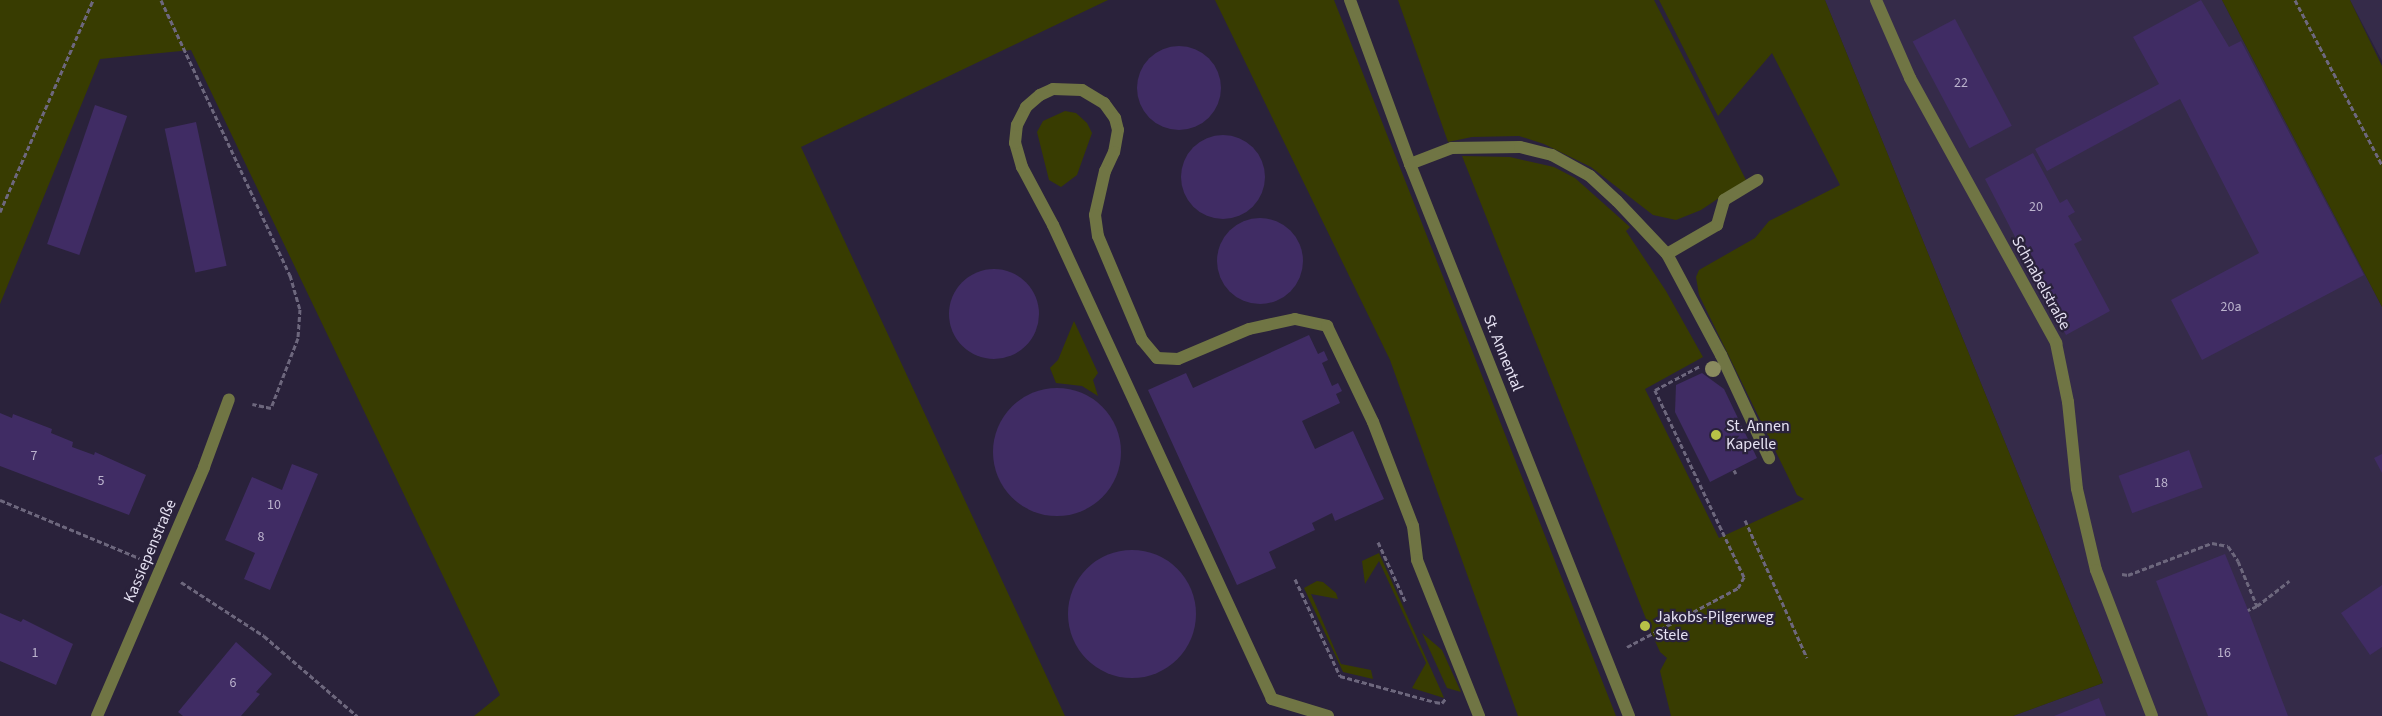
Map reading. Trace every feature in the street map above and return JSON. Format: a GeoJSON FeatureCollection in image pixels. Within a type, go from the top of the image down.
{"type":"FeatureCollection","features":[{"type":"Feature","properties":{"kind":"street","name":"St. Annental"},"geometry":{"type":"LineString","coordinates":[[1350,0],[1410,164],[1629,716]]}},
{"type":"Feature","properties":{"kind":"street","name":"Schnabelstraße"},"geometry":{"type":"LineString","coordinates":[[1876,0],[1910,78],[2056,343],[2068,402],[2077,489],[2096,570],[2152,716]]}},
{"type":"Feature","properties":{"kind":"street"},"geometry":{"type":"LineString","coordinates":[[1321,715],[1272,698],[1053,225],[1022,167],[1015,143],[1016,125],[1026,107],[1040,95],[1053,90],[1082,90],[1104,103],[1115,118],[1118,130],[1114,152],[1105,171],[1095,215],[1098,236],[1142,340],[1157,358],[1178,359],[1249,329],[1295,319],[1327,326],[1380,439],[1413,526],[1417,560],[1479,716]]}},
{"type":"Feature","properties":{"kind":"street"},"geometry":{"type":"LineString","coordinates":[[1410,164],[1452,148],[1478,146],[1520,147],[1552,155],[1590,176],[1618,200],[1667,254],[1721,355],[1769,458]]}},
{"type":"Feature","properties":{"kind":"street"},"geometry":{"type":"LineString","coordinates":[[1667,254],[1717,225],[1724,200],[1757,180]]}},
{"type":"Feature","properties":{"kind":"street","name":"Kassiepenstraße"},"geometry":{"type":"LineString","coordinates":[[97,716],[204,467],[229,399]]}},
{"type":"Feature","properties":{"kind":"path"},"geometry":{"type":"LineString","coordinates":[[0,212],[93,0]]}},
{"type":"Feature","properties":{"kind":"path"},"geometry":{"type":"LineString","coordinates":[[161,0],[290,275],[300,309],[298,338],[270,408],[229,399]]}},
{"type":"Feature","properties":{"kind":"path"},"geometry":{"type":"LineString","coordinates":[[2295,0],[2382,165]]}},
{"type":"Feature","properties":{"kind":"path"},"geometry":{"type":"LineString","coordinates":[[1607,657],[1738,588],[1744,577],[1716,512],[1655,390],[1721,355]]}},
{"type":"Feature","properties":{"kind":"path"},"geometry":{"type":"LineString","coordinates":[[0,500],[160,568],[264,636],[357,716]]}},
{"type":"Feature","properties":{"kind":"path"},"geometry":{"type":"LineString","coordinates":[[1716,512],[1720,510]]}},
{"type":"Feature","properties":{"kind":"path"},"geometry":{"type":"LineString","coordinates":[[1745,520],[1807,658]]}},
{"type":"Feature","properties":{"kind":"path"},"geometry":{"type":"LineString","coordinates":[[1378,542],[1406,605]]}},
{"type":"Feature","properties":{"kind":"path"},"geometry":{"type":"LineString","coordinates":[[2096,570],[2128,575],[2212,543],[2228,546],[2238,561],[2257,606]]}},
{"type":"Feature","properties":{"kind":"path"},"geometry":{"type":"LineString","coordinates":[[1295,579],[1340,676],[1442,703],[1446,700],[1445,690]]}},
{"type":"Feature","properties":{"kind":"path"},"geometry":{"type":"LineString","coordinates":[[2248,610],[2257,606],[2289,581]]}},
{"type":"Feature","properties":{"kind":"shaded area"},"geometry":{"type":"Polygon","coordinates":[[[0,0],[1108,0],[801,147],[1065,716],[474,716],[500,695],[191,50],[100,59],[0,304],[0,0]]]}},
{"type":"Feature","properties":{"kind":"shaded area"},"geometry":{"type":"Polygon","coordinates":[[[1215,0],[1334,0],[1616,716],[1518,716],[1390,360],[1215,0]]]}},
{"type":"Feature","properties":{"kind":"shaded area"},"geometry":{"type":"Polygon","coordinates":[[[1398,0],[1654,0],[1746,180],[1701,210],[1676,220],[1653,215],[1591,167],[1544,144],[1519,136],[1472,137],[1448,142],[1398,0]]]}},
{"type":"Feature","properties":{"kind":"shaded area"},"geometry":{"type":"Polygon","coordinates":[[[1659,0],[1825,0],[2103,683],[2013,716],[1671,716],[1660,671],[1667,658],[1660,652],[1652,634],[1462,156],[1510,157],[1554,167],[1575,178],[1630,227],[1626,231],[1666,291],[1703,357],[1645,389],[1719,538],[1804,499],[1797,495],[1699,295],[1696,277],[1699,270],[1755,238],[1769,221],[1840,185],[1772,53],[1718,116],[1659,0]]]}},
{"type":"Feature","properties":{"kind":"shaded area"},"geometry":{"type":"Polygon","coordinates":[[[1825,0],[2222,0],[2382,307],[2382,716],[2013,716],[2103,683],[1825,0]]]}},
{"type":"Feature","properties":{"kind":"shaded area"},"geometry":{"type":"Polygon","coordinates":[[[2222,0],[2350,0],[2382,66],[2382,307],[2222,0]]]}},
{"type":"Feature","properties":{"kind":"shaded area"},"geometry":{"type":"Polygon","coordinates":[[[2350,0],[2382,0],[2382,61],[2350,0]]]}},
{"type":"Feature","properties":{"kind":"shaded area"},"geometry":{"type":"Polygon","coordinates":[[[1065,111],[1076,113],[1087,123],[1092,133],[1077,175],[1061,187],[1049,180],[1037,132],[1043,121],[1065,111]]]}},
{"type":"Feature","properties":{"kind":"shaded area"},"geometry":{"type":"Polygon","coordinates":[[[1074,321],[1098,373],[1093,380],[1098,396],[1082,386],[1056,383],[1050,368],[1058,360],[1074,321]]]}},
{"type":"Feature","properties":{"kind":"shaded area"},"geometry":{"type":"Polygon","coordinates":[[[1379,553],[1444,698],[1412,688],[1426,663],[1379,561],[1365,584],[1362,561],[1379,553]]]}},
{"type":"Feature","properties":{"kind":"shaded area"},"geometry":{"type":"Polygon","coordinates":[[[1317,581],[1323,582],[1336,593],[1338,599],[1311,594],[1341,664],[1371,670],[1373,679],[1343,672],[1304,588],[1317,581]]]}},
{"type":"Feature","properties":{"kind":"shaded area"},"geometry":{"type":"Polygon","coordinates":[[[1422,633],[1442,650],[1461,692],[1447,688],[1422,633]]]}},
{"type":"Feature","properties":{"kind":"building"},"geometry":{"type":"Polygon","coordinates":[[[2201,0],[2229,47],[2241,41],[2364,275],[2202,360],[2171,300],[2259,253],[2180,99],[2047,171],[2035,149],[2159,84],[2133,37],[2201,0]]]}},
{"type":"Feature","properties":{"kind":"building"},"geometry":{"type":"Polygon","coordinates":[[[1955,19],[2012,126],[1969,148],[1913,42],[1955,19]]]}},
{"type":"Feature","properties":{"kind":"building"},"geometry":{"type":"Polygon","coordinates":[[[1179,46],[1195,49],[1209,58],[1218,72],[1221,88],[1218,104],[1209,118],[1195,127],[1179,130],[1163,127],[1149,118],[1140,104],[1137,88],[1140,72],[1149,58],[1163,49],[1179,46]]]}},
{"type":"Feature","properties":{"kind":"building"},"geometry":{"type":"Polygon","coordinates":[[[95,105],[127,116],[79,255],[47,244],[95,105]]]}},
{"type":"Feature","properties":{"kind":"building"},"geometry":{"type":"Polygon","coordinates":[[[196,122],[227,266],[195,272],[165,129],[196,122]]]}},
{"type":"Feature","properties":{"kind":"building"},"geometry":{"type":"Polygon","coordinates":[[[1223,135],[1239,138],[1253,147],[1262,161],[1265,177],[1262,193],[1253,207],[1239,216],[1223,219],[1207,216],[1193,207],[1184,193],[1181,177],[1184,161],[1193,147],[1207,138],[1223,135]]]}},
{"type":"Feature","properties":{"kind":"building"},"geometry":{"type":"Polygon","coordinates":[[[2033,153],[2060,203],[2067,199],[2075,212],[2068,216],[2082,240],[2074,244],[2110,311],[2066,335],[1985,179],[2033,153]]]}},
{"type":"Feature","properties":{"kind":"building"},"geometry":{"type":"Polygon","coordinates":[[[1260,218],[1276,222],[1290,231],[1299,245],[1303,261],[1299,277],[1290,291],[1276,300],[1260,304],[1244,300],[1230,291],[1221,277],[1217,261],[1221,245],[1230,231],[1244,222],[1260,218]]]}},
{"type":"Feature","properties":{"kind":"building"},"geometry":{"type":"Polygon","coordinates":[[[994,269],[1011,273],[1026,282],[1035,297],[1039,314],[1035,331],[1026,346],[1011,355],[994,359],[977,355],[962,346],[953,331],[949,314],[953,297],[962,282],[977,273],[994,269]]]}},
{"type":"Feature","properties":{"kind":"building"},"geometry":{"type":"Polygon","coordinates":[[[1309,335],[1318,354],[1324,351],[1328,360],[1322,363],[1332,386],[1338,383],[1342,391],[1336,394],[1340,403],[1302,421],[1315,449],[1353,431],[1384,499],[1335,521],[1332,513],[1312,523],[1315,530],[1269,552],[1276,568],[1237,585],[1148,390],[1186,373],[1193,388],[1309,335]]]}},
{"type":"Feature","properties":{"kind":"building","name":"St. Annen Kapelle"},"geometry":{"type":"Polygon","coordinates":[[[1702,373],[1724,389],[1757,458],[1710,482],[1675,412],[1676,385],[1702,373]]]}},
{"type":"Feature","properties":{"kind":"building"},"geometry":{"type":"Polygon","coordinates":[[[1057,388],[1081,393],[1093,399],[1102,407],[1110,416],[1116,428],[1121,452],[1116,476],[1110,488],[1102,497],[1093,505],[1081,511],[1057,516],[1033,511],[1021,505],[1012,497],[1004,488],[998,476],[993,452],[998,428],[1004,416],[1012,407],[1021,399],[1033,393],[1057,388]]]}},
{"type":"Feature","properties":{"kind":"building"},"geometry":{"type":"Polygon","coordinates":[[[0,413],[12,418],[13,414],[52,429],[51,433],[73,442],[72,447],[94,455],[95,452],[146,475],[129,515],[0,466],[0,413]]]}},
{"type":"Feature","properties":{"kind":"building"},"geometry":{"type":"Polygon","coordinates":[[[2189,450],[2203,488],[2132,513],[2119,476],[2189,450]]]}},
{"type":"Feature","properties":{"kind":"building"},"geometry":{"type":"Polygon","coordinates":[[[2382,454],[2382,473],[2374,458],[2382,454]]]}},
{"type":"Feature","properties":{"kind":"building"},"geometry":{"type":"Polygon","coordinates":[[[292,464],[318,474],[270,590],[244,579],[255,553],[225,540],[252,477],[282,490],[292,464]]]}},
{"type":"Feature","properties":{"kind":"building"},"geometry":{"type":"Polygon","coordinates":[[[1132,550],[1156,555],[1168,561],[1177,569],[1185,578],[1191,590],[1196,614],[1191,638],[1185,650],[1177,659],[1168,667],[1156,673],[1132,678],[1108,673],[1096,667],[1087,659],[1079,650],[1073,638],[1068,614],[1073,590],[1079,578],[1087,569],[1096,561],[1108,555],[1132,550]]]}},
{"type":"Feature","properties":{"kind":"building"},"geometry":{"type":"Polygon","coordinates":[[[2225,554],[2288,716],[2208,716],[2156,581],[2225,554]]]}},
{"type":"Feature","properties":{"kind":"building"},"geometry":{"type":"Polygon","coordinates":[[[2382,585],[2382,647],[2370,655],[2341,613],[2382,585]]]}},
{"type":"Feature","properties":{"kind":"building"},"geometry":{"type":"Polygon","coordinates":[[[0,613],[21,622],[23,619],[73,644],[56,685],[0,661],[0,613]]]}},
{"type":"Feature","properties":{"kind":"building"},"geometry":{"type":"Polygon","coordinates":[[[236,642],[272,674],[256,692],[260,694],[241,716],[183,716],[178,712],[236,642]]]}},
{"type":"Feature","properties":{"kind":"building"},"geometry":{"type":"Polygon","coordinates":[[[2099,698],[2106,716],[2054,716],[2099,698]]]}},
{"type":"Feature","properties":{"kind":"place","name":"St. Annen Kapelle"},"geometry":{"type":"Point","coordinates":[1716,435]}},
{"type":"Feature","properties":{"kind":"place","name":"Jakobs-Pilgerweg Stele"},"geometry":{"type":"Point","coordinates":[1645,626]}}]}
